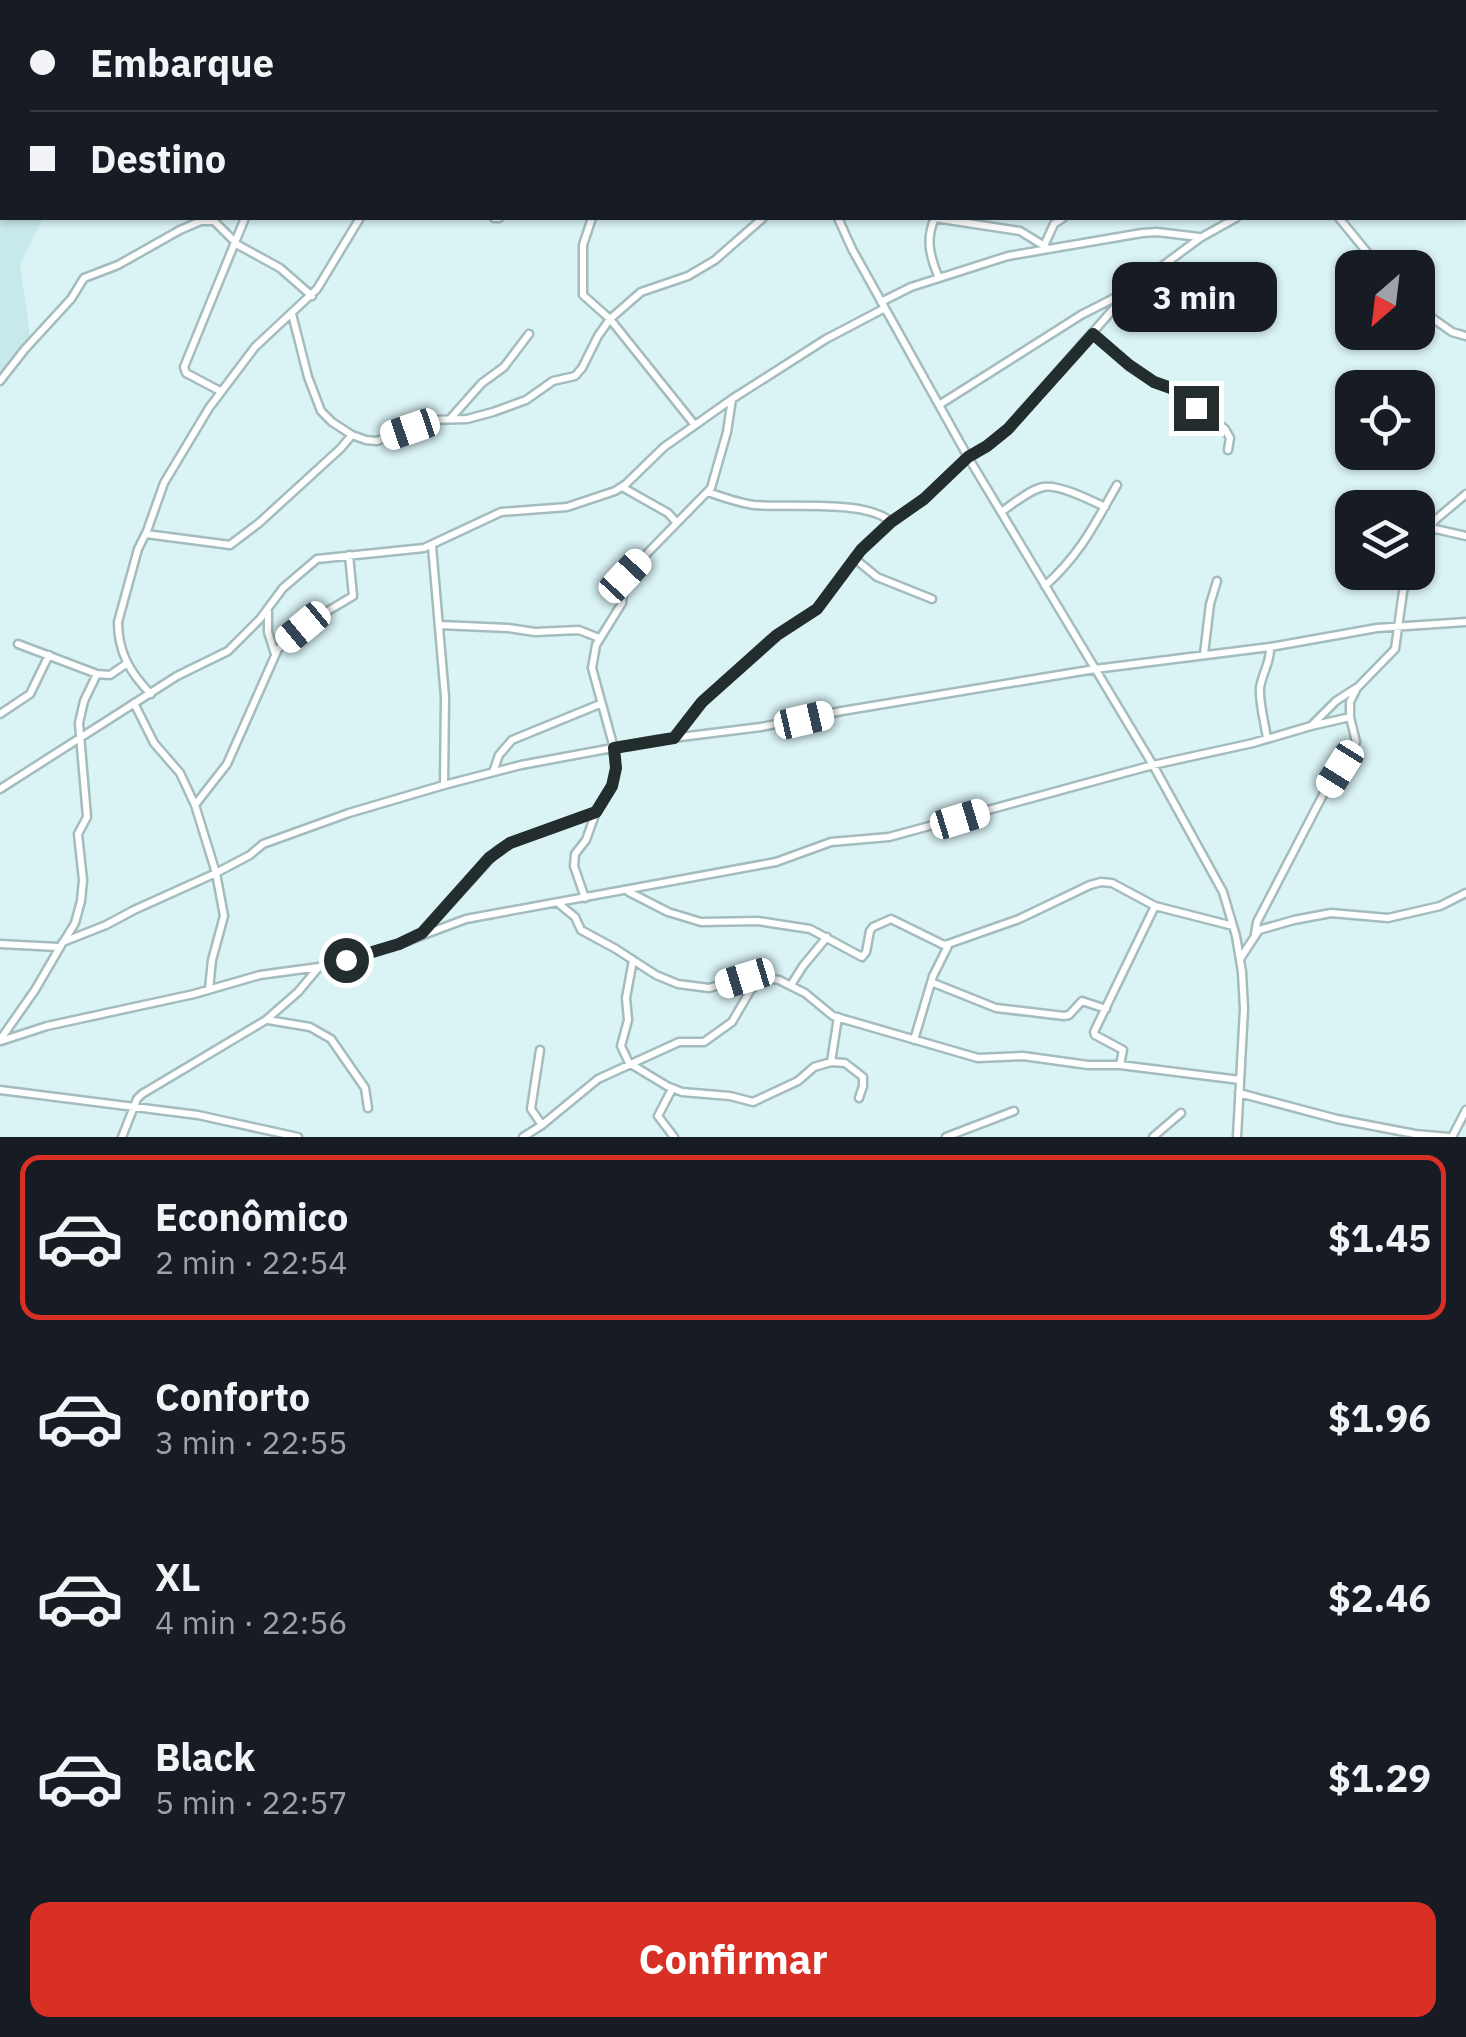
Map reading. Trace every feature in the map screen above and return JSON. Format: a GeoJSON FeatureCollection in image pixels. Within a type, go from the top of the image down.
{"type":"FeatureCollection","features":[{"type":"Feature","properties":{"kind":"street"},"geometry":{"type":"LineString","coordinates":[[0,381],[71,299],[84,278],[208,220]]}},
{"type":"Feature","properties":{"kind":"street"},"geometry":{"type":"LineString","coordinates":[[213,220],[236,243],[280,268],[312,296]]}},
{"type":"Feature","properties":{"kind":"street"},"geometry":{"type":"LineString","coordinates":[[220,392],[186,373],[184,367],[244,220]]}},
{"type":"Feature","properties":{"kind":"street"},"geometry":{"type":"LineString","coordinates":[[151,694],[126,664],[118,622],[138,548],[169,474],[220,392],[255,347],[312,296],[359,220]]}},
{"type":"Feature","properties":{"kind":"street"},"geometry":{"type":"LineString","coordinates":[[591,220],[583,245],[582,292],[610,318],[694,424]]}},
{"type":"Feature","properties":{"kind":"street"},"geometry":{"type":"LineString","coordinates":[[292,314],[321,411],[352,435],[377,441],[429,420],[467,419],[494,412],[526,400],[553,381],[574,376],[610,318],[647,289],[688,276],[715,260],[762,220]]}},
{"type":"Feature","properties":{"kind":"street"},"geometry":{"type":"LineString","coordinates":[[839,220],[968,457],[1153,766],[1223,892],[1240,959],[1244,1008],[1237,1137]]}},
{"type":"Feature","properties":{"kind":"street"},"geometry":{"type":"LineString","coordinates":[[934,220],[928,248],[939,278]]}},
{"type":"Feature","properties":{"kind":"street"},"geometry":{"type":"LineString","coordinates":[[948,220],[1020,231],[1046,247]]}},
{"type":"Feature","properties":{"kind":"street"},"geometry":{"type":"LineString","coordinates":[[1046,247],[1054,224],[1060,220]]}},
{"type":"Feature","properties":{"kind":"street"},"geometry":{"type":"LineString","coordinates":[[939,405],[1080,314],[1130,290],[1200,238],[1232,220]]}},
{"type":"Feature","properties":{"kind":"street"},"geometry":{"type":"LineString","coordinates":[[1341,220],[1365,250]]}},
{"type":"Feature","properties":{"kind":"street"},"geometry":{"type":"LineString","coordinates":[[0,789],[184,672],[228,651],[255,626],[283,588],[319,558],[432,546],[502,512],[574,506],[622,487],[664,447],[732,398],[883,305],[939,278],[1046,247],[1157,232],[1200,238]]}},
{"type":"Feature","properties":{"kind":"street"},"geometry":{"type":"LineString","coordinates":[[674,738],[702,702],[777,635],[817,609],[854,558],[891,522],[1008,429],[1130,290]]}},
{"type":"Feature","properties":{"kind":"street"},"geometry":{"type":"LineString","coordinates":[[1435,320],[1466,336]]}},
{"type":"Feature","properties":{"kind":"street"},"geometry":{"type":"LineString","coordinates":[[450,420],[482,383],[504,367],[529,334]]}},
{"type":"Feature","properties":{"kind":"street"},"geometry":{"type":"LineString","coordinates":[[1093,334],[1129,365],[1174,390],[1226,429],[1230,438],[1228,450]]}},
{"type":"Feature","properties":{"kind":"street"},"geometry":{"type":"LineString","coordinates":[[575,917],[582,899],[574,860],[612,786],[616,768],[592,668],[599,638],[622,603],[625,576],[708,492],[718,470],[732,398]]}},
{"type":"Feature","properties":{"kind":"street"},"geometry":{"type":"LineString","coordinates":[[146,534],[230,546],[260,523],[352,435]]}},
{"type":"Feature","properties":{"kind":"street"},"geometry":{"type":"LineString","coordinates":[[1045,586],[1080,551],[1117,485]]}},
{"type":"Feature","properties":{"kind":"street"},"geometry":{"type":"LineString","coordinates":[[622,487],[668,513],[676,523]]}},
{"type":"Feature","properties":{"kind":"street"},"geometry":{"type":"LineString","coordinates":[[1000,512],[1047,487],[1072,492],[1105,506]]}},
{"type":"Feature","properties":{"kind":"street"},"geometry":{"type":"LineString","coordinates":[[708,492],[745,504],[806,505],[880,513],[891,522]]}},
{"type":"Feature","properties":{"kind":"street"},"geometry":{"type":"LineString","coordinates":[[1435,521],[1466,494]]}},
{"type":"Feature","properties":{"kind":"street"},"geometry":{"type":"LineString","coordinates":[[1435,529],[1466,536]]}},
{"type":"Feature","properties":{"kind":"street"},"geometry":{"type":"LineString","coordinates":[[432,546],[445,697],[444,785]]}},
{"type":"Feature","properties":{"kind":"street"},"geometry":{"type":"LineString","coordinates":[[195,805],[228,764],[281,645],[353,596],[349,555]]}},
{"type":"Feature","properties":{"kind":"street"},"geometry":{"type":"LineString","coordinates":[[854,558],[877,577],[932,599]]}},
{"type":"Feature","properties":{"kind":"street"},"geometry":{"type":"LineString","coordinates":[[1204,654],[1217,580]]}},
{"type":"Feature","properties":{"kind":"street"},"geometry":{"type":"LineString","coordinates":[[1311,726],[1393,653],[1405,590]]}},
{"type":"Feature","properties":{"kind":"street"},"geometry":{"type":"LineString","coordinates":[[268,609],[268,632],[276,655]]}},
{"type":"Feature","properties":{"kind":"street"},"geometry":{"type":"LineString","coordinates":[[0,944],[60,945],[216,873],[263,844],[349,812],[494,772],[614,748],[762,727],[1095,669],[1270,647],[1367,630],[1466,622]]}},
{"type":"Feature","properties":{"kind":"street"},"geometry":{"type":"LineString","coordinates":[[440,625],[539,632],[580,630],[599,638]]}},
{"type":"Feature","properties":{"kind":"street"},"geometry":{"type":"LineString","coordinates":[[18,644],[97,674],[110,675],[126,664]]}},
{"type":"Feature","properties":{"kind":"street"},"geometry":{"type":"LineString","coordinates":[[1268,739],[1260,693],[1270,647]]}},
{"type":"Feature","properties":{"kind":"street"},"geometry":{"type":"LineString","coordinates":[[0,714],[30,694],[49,655]]}},
{"type":"Feature","properties":{"kind":"street"},"geometry":{"type":"LineString","coordinates":[[0,1040],[28,1002],[78,917],[82,891],[78,834],[88,818],[79,740],[80,710],[97,674]]}},
{"type":"Feature","properties":{"kind":"street"},"geometry":{"type":"LineString","coordinates":[[1255,934],[1257,922],[1317,807],[1356,742],[1350,702],[1357,688]]}},
{"type":"Feature","properties":{"kind":"street"},"geometry":{"type":"LineString","coordinates":[[134,703],[154,742],[180,773],[195,805],[216,873],[224,916],[208,990]]}},
{"type":"Feature","properties":{"kind":"street"},"geometry":{"type":"LineString","coordinates":[[494,772],[499,754],[512,740],[600,704]]}},
{"type":"Feature","properties":{"kind":"street"},"geometry":{"type":"LineString","coordinates":[[0,1040],[260,975],[319,967],[466,919],[776,862],[831,842],[881,838],[938,825],[1022,800],[1350,718]]}},
{"type":"Feature","properties":{"kind":"street"},"geometry":{"type":"LineString","coordinates":[[422,933],[498,850],[596,812]]}},
{"type":"Feature","properties":{"kind":"street"},"geometry":{"type":"LineString","coordinates":[[628,891],[701,922],[758,921],[810,930],[862,957],[873,927],[891,919],[944,945],[1019,920],[1101,882],[1121,886],[1155,906],[1233,926]]}},
{"type":"Feature","properties":{"kind":"street"},"geometry":{"type":"LineString","coordinates":[[1240,959],[1259,930],[1314,914],[1388,918],[1416,913],[1466,893]]}},
{"type":"Feature","properties":{"kind":"street"},"geometry":{"type":"LineString","coordinates":[[557,902],[575,917],[582,930],[678,984],[709,988],[763,976],[791,985],[838,1017],[978,1058],[1023,1056],[1240,1080]]}},
{"type":"Feature","properties":{"kind":"street"},"geometry":{"type":"LineString","coordinates":[[1120,1065],[1122,1050],[1094,1033],[1155,906]]}},
{"type":"Feature","properties":{"kind":"street"},"geometry":{"type":"LineString","coordinates":[[791,985],[827,938]]}},
{"type":"Feature","properties":{"kind":"street"},"geometry":{"type":"LineString","coordinates":[[914,1040],[948,944]]}},
{"type":"Feature","properties":{"kind":"street"},"geometry":{"type":"LineString","coordinates":[[633,960],[626,998],[628,1020],[621,1046],[629,1063],[672,1089],[753,1102],[798,1081],[814,1068],[831,1062],[845,1064],[862,1078],[864,1086],[858,1098]]}},
{"type":"Feature","properties":{"kind":"street"},"geometry":{"type":"LineString","coordinates":[[122,1137],[142,1094],[266,1020],[319,967]]}},
{"type":"Feature","properties":{"kind":"street"},"geometry":{"type":"LineString","coordinates":[[523,1137],[598,1079],[679,1042],[704,1042],[732,1022],[763,976]]}},
{"type":"Feature","properties":{"kind":"street"},"geometry":{"type":"LineString","coordinates":[[932,982],[996,1008],[1064,1016],[1085,1001],[1106,1009]]}},
{"type":"Feature","properties":{"kind":"street"},"geometry":{"type":"LineString","coordinates":[[831,1062],[838,1017]]}},
{"type":"Feature","properties":{"kind":"street"},"geometry":{"type":"LineString","coordinates":[[266,1020],[310,1026],[331,1039],[365,1088],[368,1108]]}},
{"type":"Feature","properties":{"kind":"street"},"geometry":{"type":"LineString","coordinates":[[540,1050],[530,1110],[542,1125]]}},
{"type":"Feature","properties":{"kind":"street"},"geometry":{"type":"LineString","coordinates":[[672,1089],[658,1117],[674,1137]]}},
{"type":"Feature","properties":{"kind":"street"},"geometry":{"type":"LineString","coordinates":[[0,1090],[134,1106],[251,1125],[298,1137]]}},
{"type":"Feature","properties":{"kind":"street"},"geometry":{"type":"LineString","coordinates":[[1239,1094],[1337,1119],[1451,1137],[1466,1110]]}},
{"type":"Feature","properties":{"kind":"street"},"geometry":{"type":"LineString","coordinates":[[946,1137],[1014,1111]]}},
{"type":"Feature","properties":{"kind":"street"},"geometry":{"type":"LineString","coordinates":[[1153,1137],[1181,1113]]}},
{"type":"Feature","properties":{"kind":"shaded area"},"geometry":{"type":"Polygon","coordinates":[[[0,220],[42,220],[20,264],[30,336],[0,374],[0,220]]]}},
{"type":"Feature","properties":{"kind":"route"},"geometry":{"type":"LineString","coordinates":[[346,960],[422,933],[498,850],[596,812],[612,786],[616,768],[614,748],[674,738],[702,702],[777,635],[817,609],[848,564],[891,522],[1008,429],[1093,334],[1129,365],[1171,388],[1196,408]]}}]}
